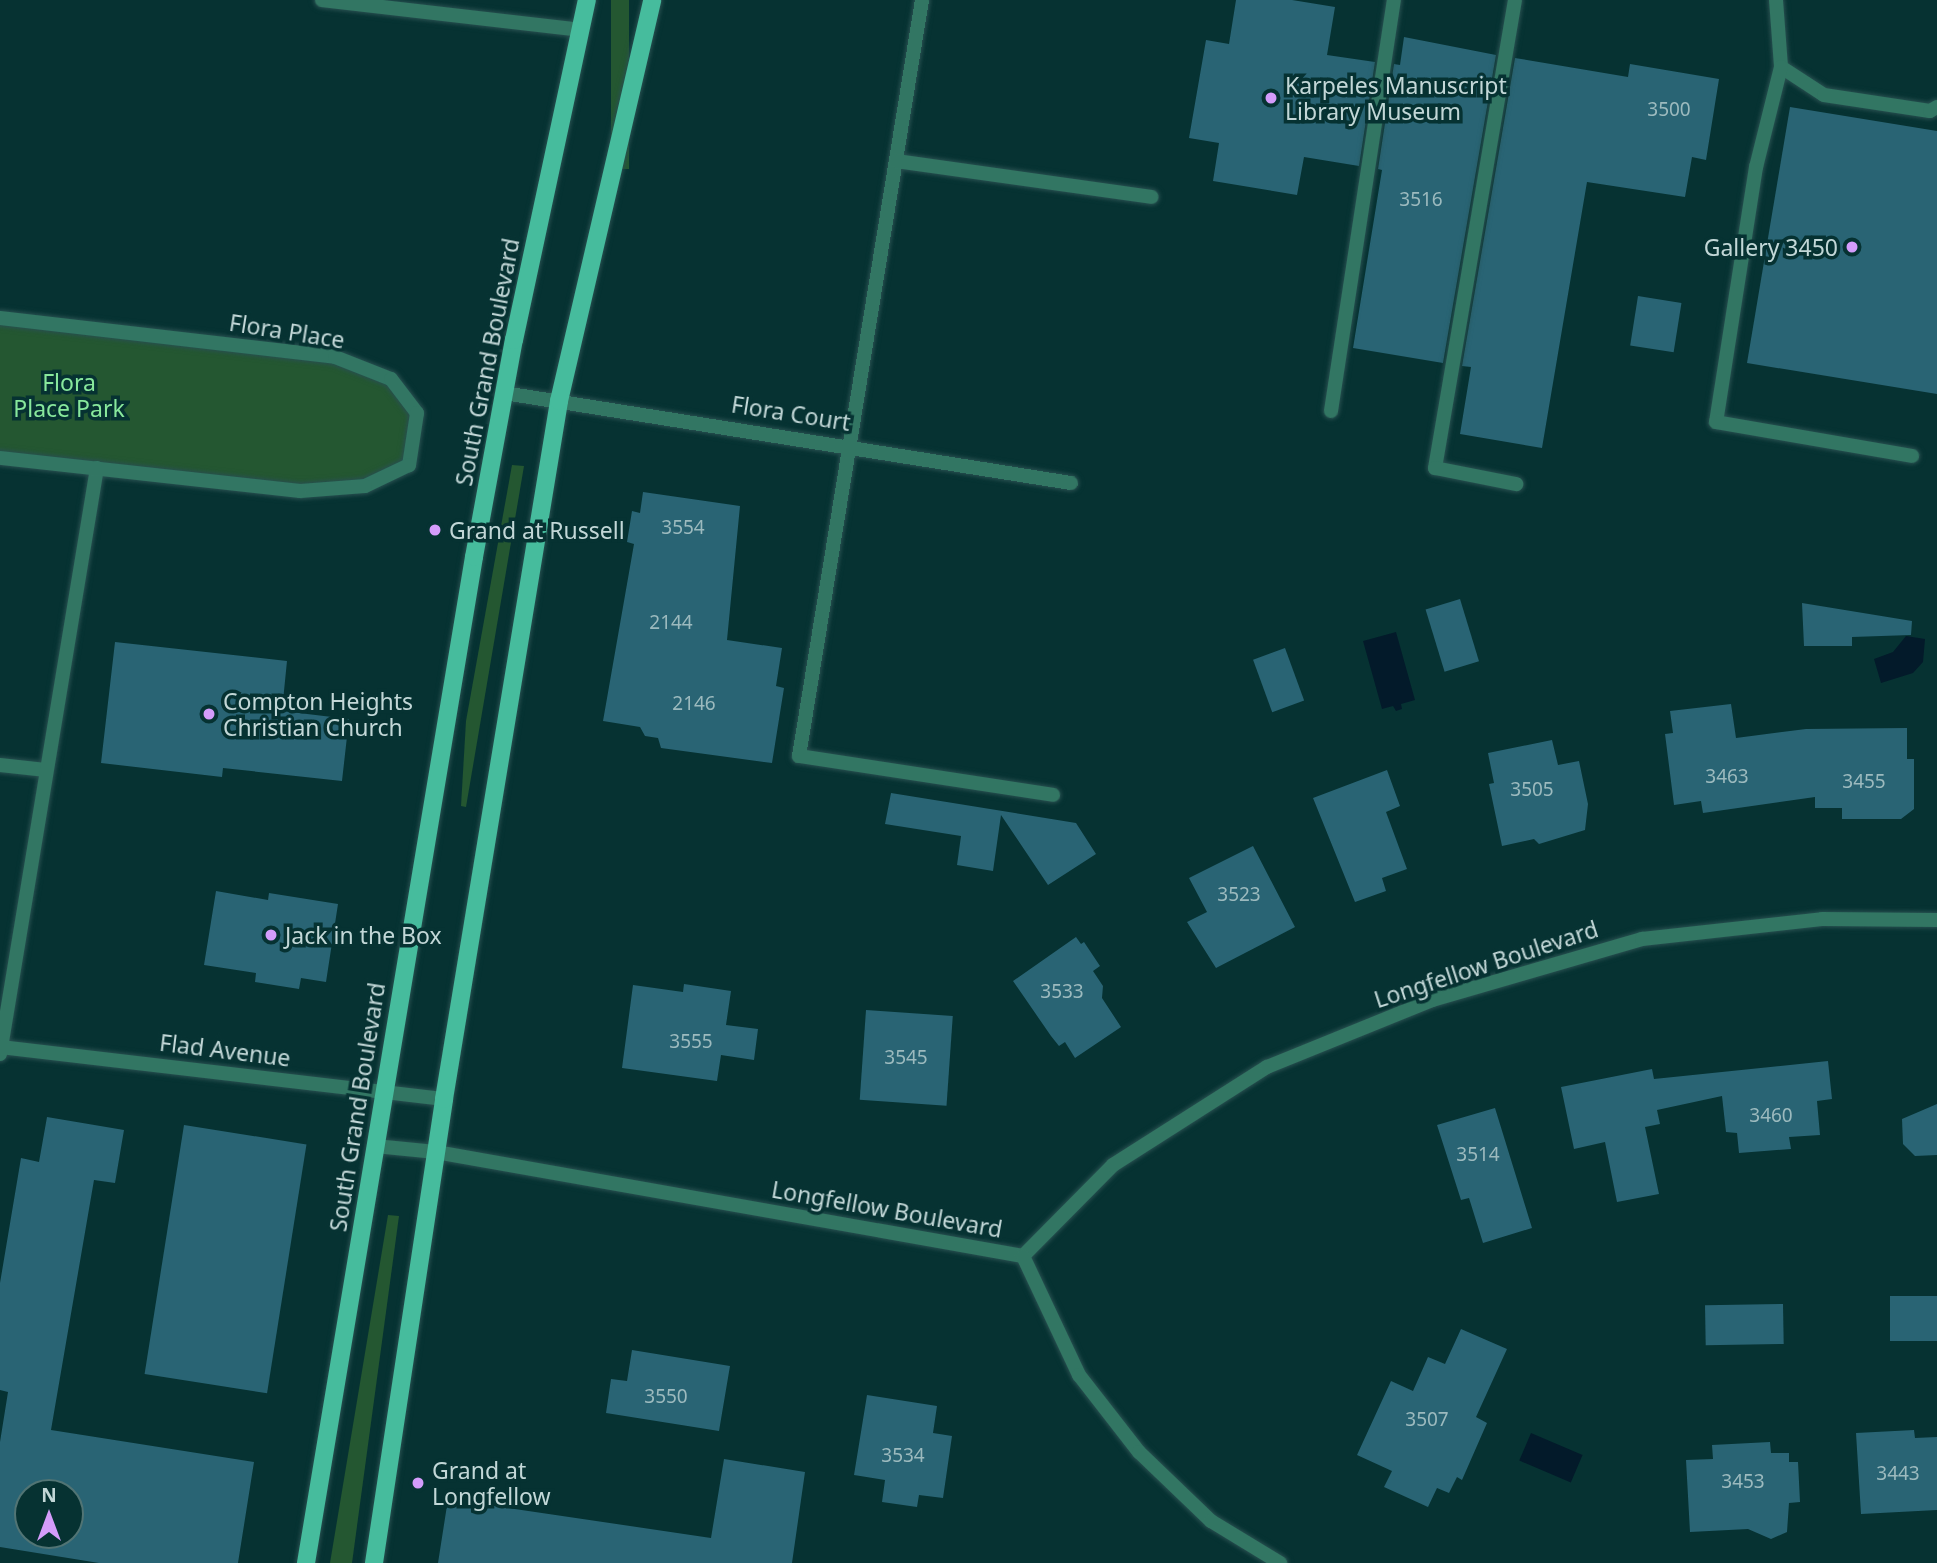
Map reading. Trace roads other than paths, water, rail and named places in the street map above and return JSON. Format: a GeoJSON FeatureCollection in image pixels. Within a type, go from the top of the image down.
{"type":"FeatureCollection","features":[{"type":"Feature","properties":{"kind":"main road","name":"South Grand Boulevard"},"geometry":{"type":"LineString","coordinates":[[306,1563],[504,393],[587,0]]}},
{"type":"Feature","properties":{"kind":"main road"},"geometry":{"type":"LineString","coordinates":[[374,1563],[444,1099],[559,401],[652,0]]}},
{"type":"Feature","properties":{"kind":"street"},"geometry":{"type":"LineString","coordinates":[[322,0],[582,30]]}},
{"type":"Feature","properties":{"kind":"street"},"geometry":{"type":"LineString","coordinates":[[922,0],[799,756],[1053,795]]}},
{"type":"Feature","properties":{"kind":"street"},"geometry":{"type":"LineString","coordinates":[[1331,411],[1394,0]]}},
{"type":"Feature","properties":{"kind":"street"},"geometry":{"type":"LineString","coordinates":[[1515,0],[1436,468],[1516,484]]}},
{"type":"Feature","properties":{"kind":"street"},"geometry":{"type":"LineString","coordinates":[[1776,0],[1781,68],[1756,167],[1716,422],[1912,456]]}},
{"type":"Feature","properties":{"kind":"street"},"geometry":{"type":"LineString","coordinates":[[1781,68],[1824,95],[1930,111],[1937,107]]}},
{"type":"Feature","properties":{"kind":"street"},"geometry":{"type":"LineString","coordinates":[[896,161],[1151,197]]}},
{"type":"Feature","properties":{"kind":"street","name":"Flora Place"},"geometry":{"type":"LineString","coordinates":[[0,318],[335,357],[391,379],[417,413],[408,465],[365,486],[300,491],[0,458]]}},
{"type":"Feature","properties":{"kind":"street","name":"Flora Court"},"geometry":{"type":"LineString","coordinates":[[504,393],[849,445],[1071,482]]}},
{"type":"Feature","properties":{"kind":"street"},"geometry":{"type":"LineString","coordinates":[[1,1050],[97,468]]}},
{"type":"Feature","properties":{"kind":"street"},"geometry":{"type":"LineString","coordinates":[[0,765],[46,770]]}},
{"type":"Feature","properties":{"kind":"street","name":"Longfellow Boulevard"},"geometry":{"type":"LineString","coordinates":[[375,1146],[436,1152],[1023,1255],[1113,1165],[1267,1067],[1432,1000],[1642,939],[1822,919],[1937,920]]}},
{"type":"Feature","properties":{"kind":"street","name":"Flad Avenue"},"geometry":{"type":"LineString","coordinates":[[1,1050],[444,1099]]}},
{"type":"Feature","properties":{"kind":"street"},"geometry":{"type":"LineString","coordinates":[[1023,1255],[1079,1375],[1139,1452],[1211,1521],[1280,1563]]}},
{"type":"Feature","properties":{"kind":"water"},"geometry":{"type":"Polygon","coordinates":[[[1396,632],[1415,700],[1401,704],[1402,709],[1396,711],[1393,706],[1382,709],[1363,641],[1396,632]]]}},
{"type":"Feature","properties":{"kind":"water"},"geometry":{"type":"Polygon","coordinates":[[[1906,636],[1925,639],[1923,662],[1913,673],[1881,683],[1874,659],[1893,652],[1906,636]]]}},
{"type":"Feature","properties":{"kind":"water"},"geometry":{"type":"Polygon","coordinates":[[[1531,1433],[1583,1455],[1571,1482],[1519,1461],[1531,1433]]]}},
{"type":"Feature","properties":{"kind":"place","name":"Karpeles Manuscript Library Museum"},"geometry":{"type":"Point","coordinates":[1271,98]}},
{"type":"Feature","properties":{"kind":"place","name":"Gallery 3450"},"geometry":{"type":"Point","coordinates":[1852,247]}},
{"type":"Feature","properties":{"kind":"place","name":"Grand at Russell"},"geometry":{"type":"Point","coordinates":[435,530]}},
{"type":"Feature","properties":{"kind":"place","name":"Compton Heights Christian Church"},"geometry":{"type":"Point","coordinates":[209,714]}},
{"type":"Feature","properties":{"kind":"place","name":"Jack in the Box"},"geometry":{"type":"Point","coordinates":[271,935]}},
{"type":"Feature","properties":{"kind":"place","name":"Grand at Longfellow"},"geometry":{"type":"Point","coordinates":[418,1483]}},
{"type":"Feature","properties":{"kind":"park label","name":"Flora Place Park"},"geometry":{"type":"Point","coordinates":[69,395]}}]}
